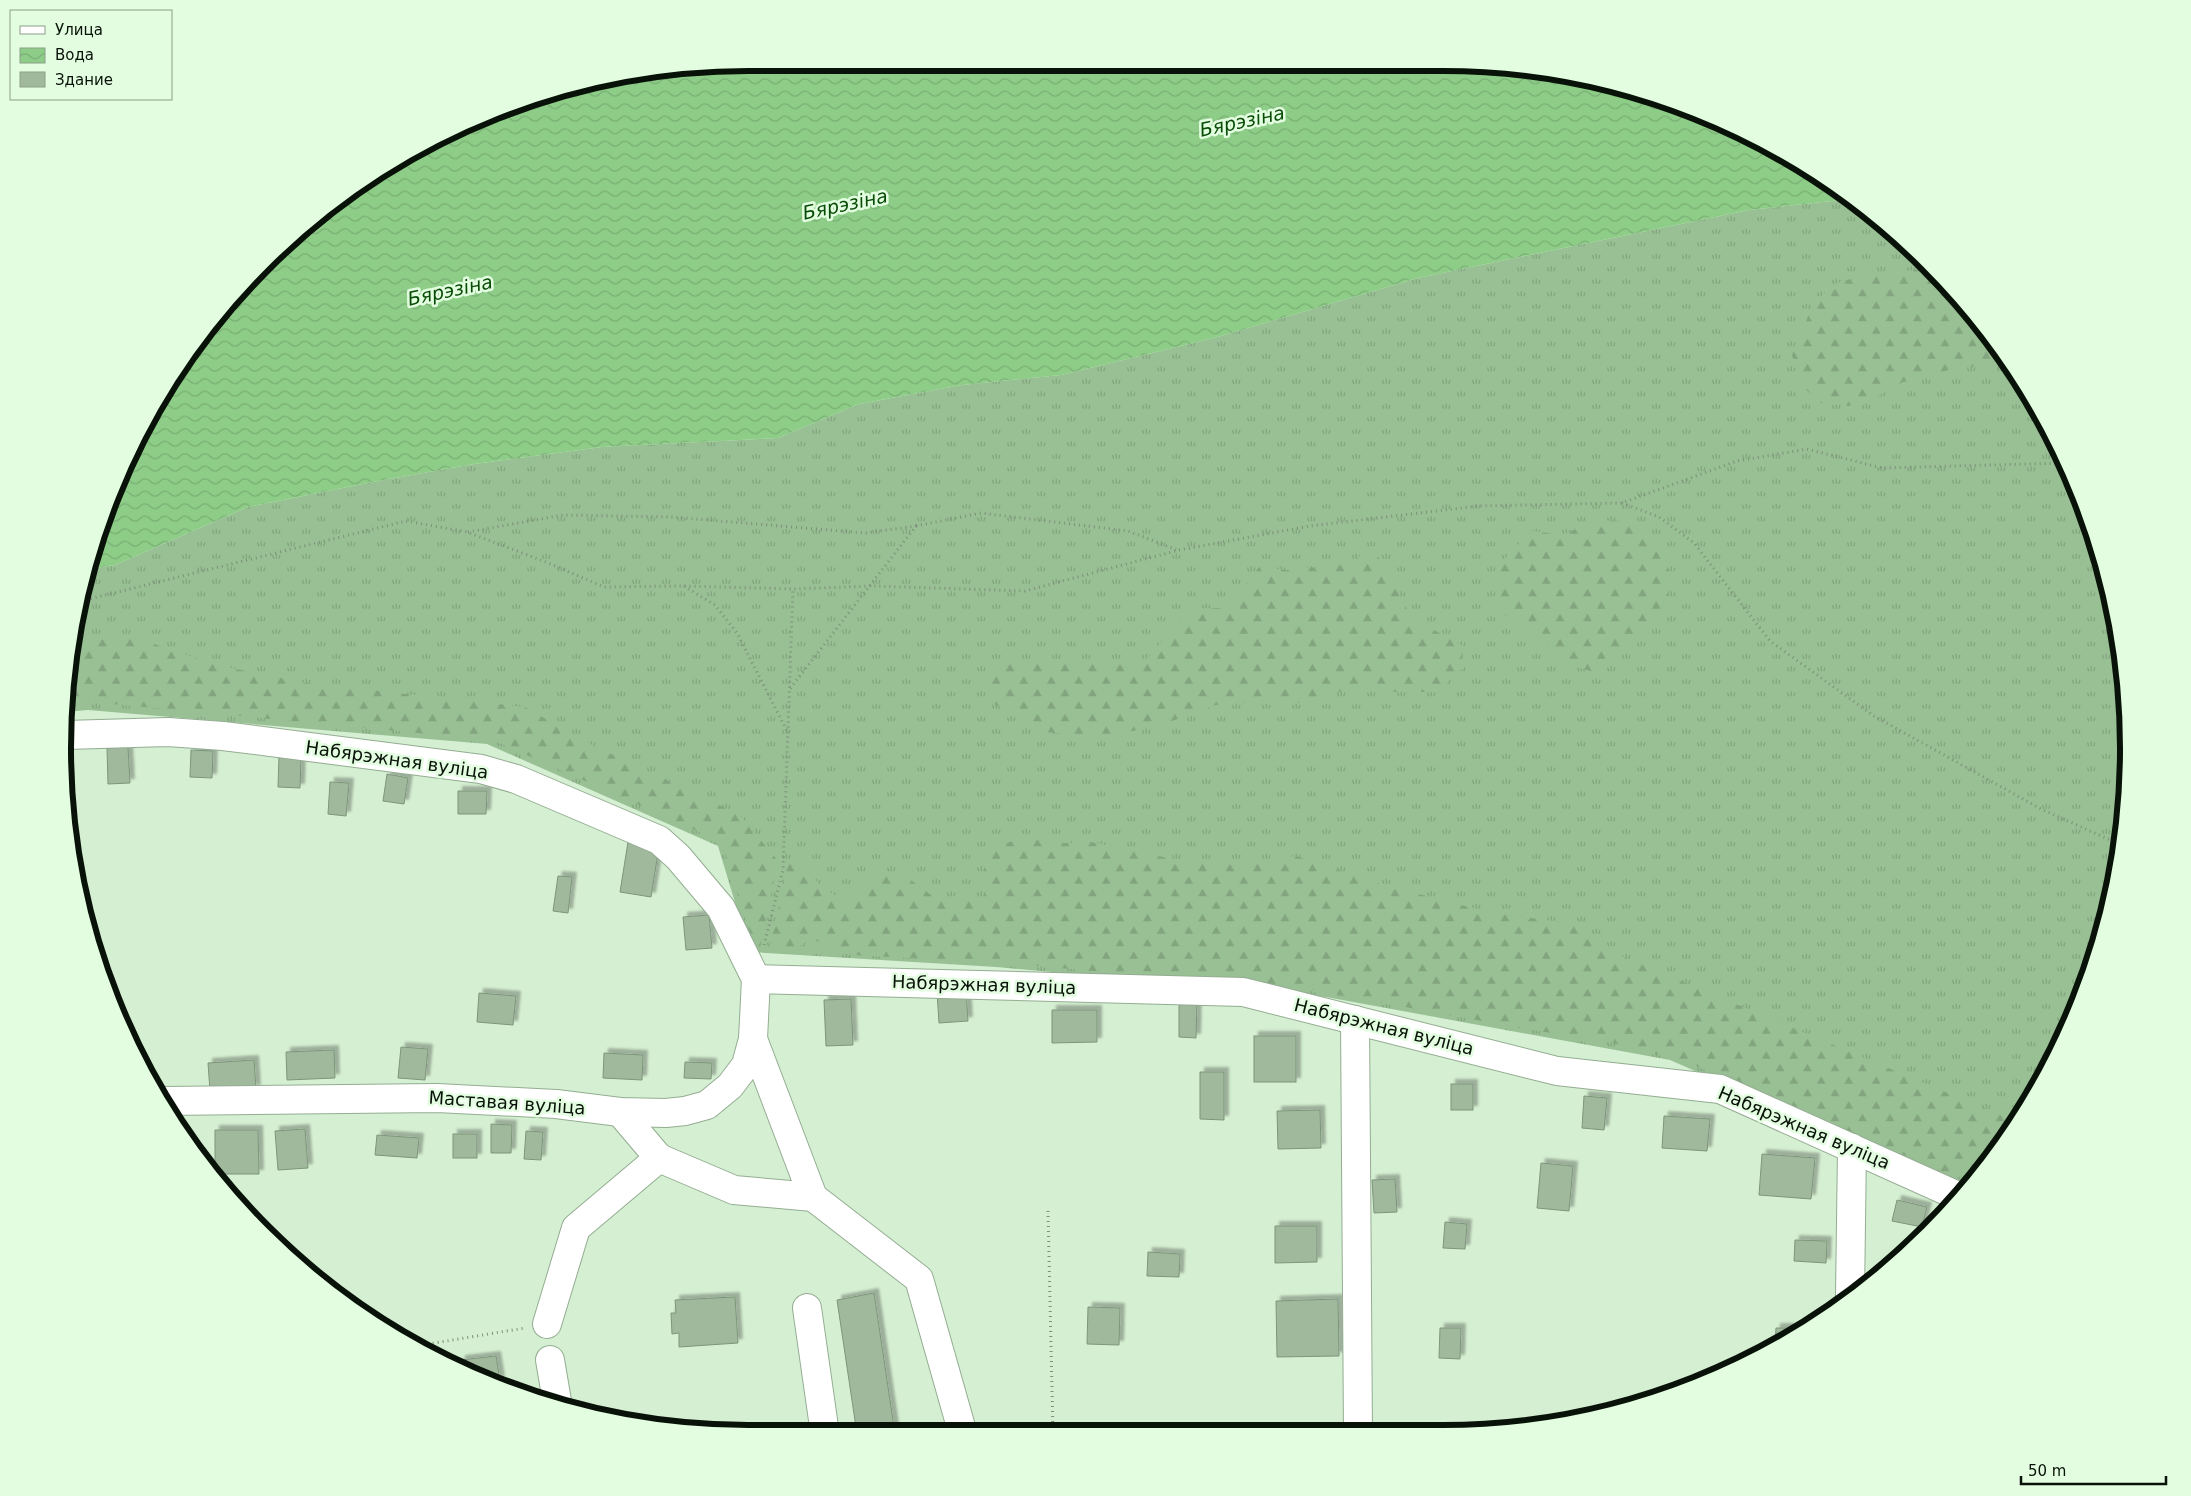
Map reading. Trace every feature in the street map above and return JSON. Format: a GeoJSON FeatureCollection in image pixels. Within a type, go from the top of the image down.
{"type":"FeatureCollection","features":[{"type":"Feature","properties":{"kind":"street","name":"Набярэжная вуліца"},"geometry":{"type":"LineString","coordinates":[[72,735],[168,732],[223,736],[481,769],[516,779],[658,840],[678,857],[721,908],[756,979],[1243,992],[1557,1071],[1720,1089],[1952,1193]]}},
{"type":"Feature","properties":{"kind":"street","name":"Маставая вуліца"},"geometry":{"type":"LineString","coordinates":[[171,1101],[437,1098],[556,1104],[620,1112],[685,1111],[707,1105],[730,1086],[746,1065],[753,1039],[756,979]]}},
{"type":"Feature","properties":{"kind":"street"},"geometry":{"type":"LineString","coordinates":[[1355,1020],[1358,1425]]}},
{"type":"Feature","properties":{"kind":"street"},"geometry":{"type":"LineString","coordinates":[[753,1039],[813,1197],[919,1279],[960,1425]]}},
{"type":"Feature","properties":{"kind":"street"},"geometry":{"type":"LineString","coordinates":[[730,1086],[752,1084],[773,1091]]}},
{"type":"Feature","properties":{"kind":"street"},"geometry":{"type":"LineString","coordinates":[[620,1112],[659,1158],[734,1190],[813,1197]]}},
{"type":"Feature","properties":{"kind":"street"},"geometry":{"type":"LineString","coordinates":[[1850,1289],[1852,1148]]}},
{"type":"Feature","properties":{"kind":"street"},"geometry":{"type":"LineString","coordinates":[[547,1324],[576,1228],[659,1158]]}},
{"type":"Feature","properties":{"kind":"street"},"geometry":{"type":"LineString","coordinates":[[807,1308],[824,1425]]}},
{"type":"Feature","properties":{"kind":"street"},"geometry":{"type":"LineString","coordinates":[[550,1360],[556,1397]]}},
{"type":"Feature","properties":{"kind":"path"},"geometry":{"type":"LineString","coordinates":[[88,599],[406,521],[467,532],[546,562],[604,588],[684,586],[793,589],[872,586],[1025,590],[1179,550],[1310,526],[1478,506],[1622,503],[1737,461],[1807,449],[1882,468],[2056,463]]}},
{"type":"Feature","properties":{"kind":"path"},"geometry":{"type":"LineString","coordinates":[[1622,503],[1659,516],[1694,543],[1770,641],[1874,716],[2041,809],[2113,841]]}},
{"type":"Feature","properties":{"kind":"path"},"geometry":{"type":"LineString","coordinates":[[467,532],[563,516],[671,517],[865,533],[916,526],[981,513],[1128,531],[1179,550]]}},
{"type":"Feature","properties":{"kind":"path"},"geometry":{"type":"LineString","coordinates":[[789,691],[872,586],[916,526]]}},
{"type":"Feature","properties":{"kind":"path"},"geometry":{"type":"LineString","coordinates":[[684,586],[715,605],[737,633],[788,733]]}},
{"type":"Feature","properties":{"kind":"path"},"geometry":{"type":"LineString","coordinates":[[756,979],[783,870],[793,589]]}},
{"type":"Feature","properties":{"kind":"path"},"geometry":{"type":"LineString","coordinates":[[1048,1211],[1052,1425]]}},
{"type":"Feature","properties":{"kind":"path"},"geometry":{"type":"LineString","coordinates":[[428,1344],[547,1324]]}},
{"type":"Feature","properties":{"kind":"green space"},"geometry":{"type":"Polygon","coordinates":[[[1840,200],[1889,239],[1922,269],[1952,302],[2006,372],[2050,449],[2084,530],[2107,616],[2114,660],[2120,748],[2114,836],[2107,880],[2097,923],[2084,966],[2050,1047],[2006,1124],[1958,1186],[1670,1060],[1326,997],[996,967],[750,952],[718,846],[487,744],[88,710],[73,711],[77,660],[84,616],[96,568],[115,565],[248,507],[474,464],[602,447],[778,438],[859,404],[962,385],[1061,375],[1214,338],[1418,278],[1749,210],[1840,200]]]}},
{"type":"Feature","properties":{"kind":"green space"},"geometry":{"type":"Polygon","coordinates":[[[1922,269],[1980,336],[2004,369],[1958,366],[1933,376],[1903,382],[1876,397],[1849,406],[1820,403],[1800,384],[1792,355],[1814,302],[1837,283],[1864,275],[1922,269]]]}},
{"type":"Feature","properties":{"kind":"green space"},"geometry":{"type":"Polygon","coordinates":[[[1594,520],[1624,521],[1647,534],[1667,562],[1670,589],[1660,615],[1645,637],[1594,672],[1563,663],[1555,650],[1519,627],[1497,608],[1495,579],[1508,554],[1532,531],[1563,535],[1594,520]]]}},
{"type":"Feature","properties":{"kind":"green space"},"geometry":{"type":"Polygon","coordinates":[[[1373,547],[1412,618],[1463,646],[1462,669],[1436,692],[1382,692],[1351,685],[1327,699],[1298,703],[1271,700],[1216,705],[1161,725],[1104,737],[1046,732],[992,703],[982,683],[990,670],[1018,662],[1124,665],[1148,658],[1188,609],[1219,608],[1240,593],[1259,567],[1287,570],[1348,564],[1373,547]]]}},
{"type":"Feature","properties":{"kind":"green space"},"geometry":{"type":"Polygon","coordinates":[[[80,638],[89,640],[140,639],[212,664],[305,683],[525,707],[586,742],[740,815],[778,861],[760,948],[754,946],[722,842],[493,740],[91,702],[73,703],[80,638]]]}},
{"type":"Feature","properties":{"kind":"green space"},"geometry":{"type":"Polygon","coordinates":[[[1026,839],[1065,843],[1091,842],[1182,861],[1236,865],[1296,856],[1380,884],[1492,913],[1578,924],[1624,957],[2009,1119],[1963,1180],[1689,1063],[1609,1042],[1519,1028],[1292,986],[1159,977],[1027,965],[855,955],[836,952],[821,941],[806,942],[794,950],[770,948],[788,864],[800,862],[820,885],[842,900],[884,873],[903,874],[935,898],[985,897],[984,870],[999,844],[1026,839]]]}},
{"type":"Feature","properties":{"kind":"water","name":"Бярэзіна"},"geometry":{"type":"Polygon","coordinates":[[[748,71],[1443,71],[1531,77],[1575,84],[1618,94],[1661,107],[1702,123],[1742,141],[1781,162],[1840,200],[1749,210],[1418,278],[1214,338],[1061,375],[962,385],[859,404],[778,438],[602,447],[474,464],[248,507],[115,565],[96,568],[107,530],[141,449],[185,372],[211,336],[269,269],[336,211],[372,185],[449,141],[530,107],[616,84],[660,77],[748,71]]]}},
{"type":"Feature","properties":{"kind":"building"},"geometry":{"type":"Polygon","coordinates":[[[128,747],[130,783],[108,784],[107,748],[128,747]]]}},
{"type":"Feature","properties":{"kind":"building"},"geometry":{"type":"Polygon","coordinates":[[[191,750],[213,751],[212,778],[190,777],[191,750]]]}},
{"type":"Feature","properties":{"kind":"building"},"geometry":{"type":"Polygon","coordinates":[[[279,755],[301,755],[300,788],[278,787],[279,755]]]}},
{"type":"Feature","properties":{"kind":"building"},"geometry":{"type":"Polygon","coordinates":[[[387,774],[408,778],[404,804],[383,801],[387,774]]]}},
{"type":"Feature","properties":{"kind":"building"},"geometry":{"type":"Polygon","coordinates":[[[330,782],[349,783],[346,816],[328,814],[330,782]]]}},
{"type":"Feature","properties":{"kind":"building"},"geometry":{"type":"Polygon","coordinates":[[[458,791],[487,791],[486,814],[458,814],[458,791]]]}},
{"type":"Feature","properties":{"kind":"building"},"geometry":{"type":"Polygon","coordinates":[[[628,842],[659,847],[651,897],[620,892],[628,842]]]}},
{"type":"Feature","properties":{"kind":"building"},"geometry":{"type":"Polygon","coordinates":[[[558,876],[572,877],[568,913],[553,911],[558,876]]]}},
{"type":"Feature","properties":{"kind":"building"},"geometry":{"type":"Polygon","coordinates":[[[709,915],[712,948],[686,950],[683,917],[709,915]]]}},
{"type":"Feature","properties":{"kind":"building"},"geometry":{"type":"Polygon","coordinates":[[[966,990],[968,1021],[939,1023],[937,992],[966,990]]]}},
{"type":"Feature","properties":{"kind":"building"},"geometry":{"type":"Polygon","coordinates":[[[479,993],[516,996],[513,1025],[477,1022],[479,993]]]}},
{"type":"Feature","properties":{"kind":"building"},"geometry":{"type":"Polygon","coordinates":[[[851,999],[853,1045],[826,1046],[824,1000],[851,999]]]}},
{"type":"Feature","properties":{"kind":"building"},"geometry":{"type":"Polygon","coordinates":[[[1179,1000],[1197,1000],[1196,1038],[1179,1037],[1179,1000]]]}},
{"type":"Feature","properties":{"kind":"building"},"geometry":{"type":"Polygon","coordinates":[[[1052,1010],[1097,1010],[1097,1042],[1052,1043],[1052,1010]]]}},
{"type":"Feature","properties":{"kind":"building"},"geometry":{"type":"Polygon","coordinates":[[[1254,1036],[1296,1036],[1296,1082],[1254,1082],[1254,1036]]]}},
{"type":"Feature","properties":{"kind":"building"},"geometry":{"type":"Polygon","coordinates":[[[401,1047],[428,1049],[425,1080],[398,1078],[401,1047]]]}},
{"type":"Feature","properties":{"kind":"building"},"geometry":{"type":"Polygon","coordinates":[[[334,1050],[335,1078],[287,1080],[286,1052],[334,1050]]]}},
{"type":"Feature","properties":{"kind":"building"},"geometry":{"type":"Polygon","coordinates":[[[604,1053],[643,1055],[642,1080],[603,1078],[604,1053]]]}},
{"type":"Feature","properties":{"kind":"building"},"geometry":{"type":"Polygon","coordinates":[[[254,1060],[256,1089],[210,1091],[208,1063],[254,1060]]]}},
{"type":"Feature","properties":{"kind":"building"},"geometry":{"type":"Polygon","coordinates":[[[685,1062],[712,1063],[711,1079],[684,1078],[685,1062]]]}},
{"type":"Feature","properties":{"kind":"building"},"geometry":{"type":"Polygon","coordinates":[[[1200,1072],[1224,1072],[1224,1120],[1200,1119],[1200,1072]]]}},
{"type":"Feature","properties":{"kind":"building"},"geometry":{"type":"Polygon","coordinates":[[[1451,1084],[1473,1084],[1473,1110],[1451,1110],[1451,1084]]]}},
{"type":"Feature","properties":{"kind":"building"},"geometry":{"type":"Polygon","coordinates":[[[1584,1096],[1607,1098],[1604,1130],[1582,1128],[1584,1096]]]}},
{"type":"Feature","properties":{"kind":"building"},"geometry":{"type":"Polygon","coordinates":[[[1320,1110],[1321,1148],[1278,1149],[1277,1111],[1320,1110]]]}},
{"type":"Feature","properties":{"kind":"building"},"geometry":{"type":"Polygon","coordinates":[[[1664,1116],[1710,1119],[1707,1151],[1662,1148],[1664,1116]]]}},
{"type":"Feature","properties":{"kind":"building"},"geometry":{"type":"Polygon","coordinates":[[[491,1124],[512,1125],[511,1153],[491,1153],[491,1124]]]}},
{"type":"Feature","properties":{"kind":"building"},"geometry":{"type":"Polygon","coordinates":[[[305,1129],[308,1168],[278,1170],[275,1131],[305,1129]]]}},
{"type":"Feature","properties":{"kind":"building"},"geometry":{"type":"Polygon","coordinates":[[[215,1130],[258,1130],[259,1174],[223,1174],[215,1165],[215,1130]]]}},
{"type":"Feature","properties":{"kind":"building"},"geometry":{"type":"Polygon","coordinates":[[[526,1131],[543,1132],[541,1160],[524,1159],[526,1131]]]}},
{"type":"Feature","properties":{"kind":"building"},"geometry":{"type":"Polygon","coordinates":[[[453,1134],[477,1134],[477,1158],[453,1158],[453,1134]]]}},
{"type":"Feature","properties":{"kind":"building"},"geometry":{"type":"Polygon","coordinates":[[[377,1135],[419,1138],[417,1158],[375,1155],[377,1135]]]}},
{"type":"Feature","properties":{"kind":"building"},"geometry":{"type":"Polygon","coordinates":[[[1762,1154],[1815,1158],[1811,1199],[1759,1195],[1762,1154]]]}},
{"type":"Feature","properties":{"kind":"building"},"geometry":{"type":"Polygon","coordinates":[[[1541,1163],[1573,1166],[1569,1211],[1537,1208],[1541,1163]]]}},
{"type":"Feature","properties":{"kind":"building"},"geometry":{"type":"Polygon","coordinates":[[[1395,1179],[1397,1212],[1374,1213],[1372,1180],[1395,1179]]]}},
{"type":"Feature","properties":{"kind":"building"},"geometry":{"type":"Polygon","coordinates":[[[1897,1200],[1927,1207],[1922,1227],[1892,1221],[1897,1200]]]}},
{"type":"Feature","properties":{"kind":"building"},"geometry":{"type":"Polygon","coordinates":[[[1445,1222],[1467,1224],[1465,1249],[1443,1248],[1445,1222]]]}},
{"type":"Feature","properties":{"kind":"building"},"geometry":{"type":"Polygon","coordinates":[[[1275,1226],[1317,1226],[1317,1262],[1275,1263],[1275,1226]]]}},
{"type":"Feature","properties":{"kind":"building"},"geometry":{"type":"Polygon","coordinates":[[[1795,1240],[1827,1241],[1826,1263],[1794,1261],[1795,1240]]]}},
{"type":"Feature","properties":{"kind":"building"},"geometry":{"type":"Polygon","coordinates":[[[1148,1252],[1180,1254],[1179,1277],[1147,1276],[1148,1252]]]}},
{"type":"Feature","properties":{"kind":"building"},"geometry":{"type":"Polygon","coordinates":[[[874,1293],[894,1425],[856,1425],[837,1300],[874,1293]]]}},
{"type":"Feature","properties":{"kind":"building"},"geometry":{"type":"Polygon","coordinates":[[[735,1297],[738,1343],[679,1347],[679,1333],[672,1334],[671,1313],[676,1313],[675,1300],[735,1297]]]}},
{"type":"Feature","properties":{"kind":"building"},"geometry":{"type":"Polygon","coordinates":[[[1338,1299],[1339,1356],[1277,1357],[1276,1301],[1338,1299]]]}},
{"type":"Feature","properties":{"kind":"building"},"geometry":{"type":"Polygon","coordinates":[[[1088,1307],[1120,1308],[1119,1345],[1087,1344],[1088,1307]]]}},
{"type":"Feature","properties":{"kind":"building"},"geometry":{"type":"Polygon","coordinates":[[[1440,1328],[1461,1328],[1460,1359],[1439,1358],[1440,1328]]]}},
{"type":"Feature","properties":{"kind":"building"},"geometry":{"type":"Polygon","coordinates":[[[1776,1328],[1790,1328],[1790,1329],[1775,1337],[1776,1328]]]}},
{"type":"Feature","properties":{"kind":"building"},"geometry":{"type":"Polygon","coordinates":[[[496,1356],[499,1377],[489,1373],[461,1360],[496,1356]]]}}]}
